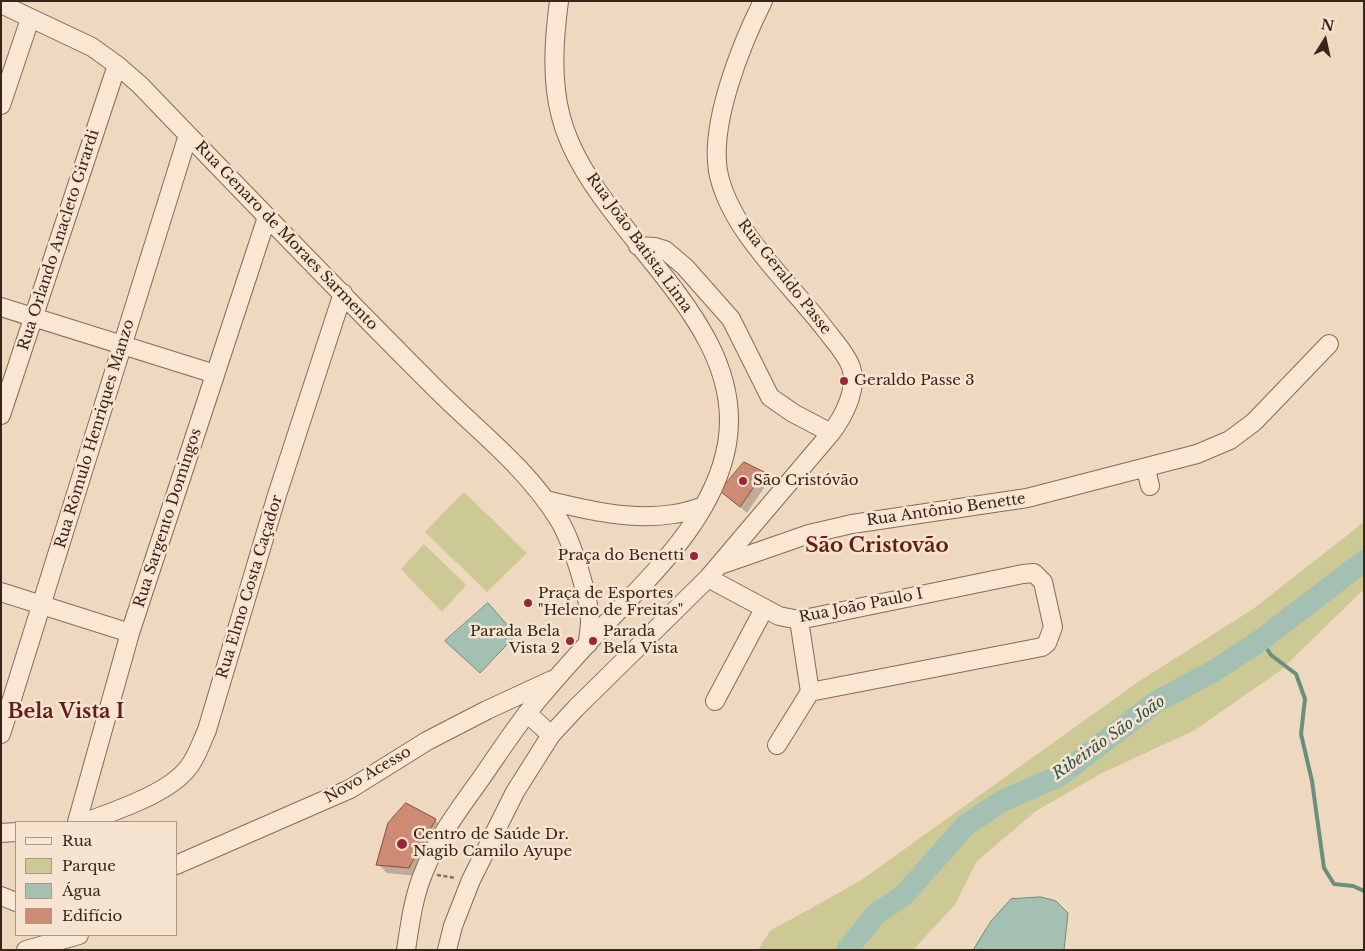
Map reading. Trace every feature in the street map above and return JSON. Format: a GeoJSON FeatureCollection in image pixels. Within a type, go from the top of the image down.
{"type":"FeatureCollection","features":[{"type":"Feature","properties":{"kind":"street","name":"Rua João Batista Lima"},"geometry":{"type":"LineString","coordinates":[[410,950],[412,912],[423,873],[446,828],[527,713],[637,591],[686,533],[704,506],[725,457],[729,417],[728,395],[721,371],[706,339],[659,267],[638,246],[592,182],[573,148],[561,116],[554,61],[555,30],[560,1]]}},
{"type":"Feature","properties":{"kind":"street","name":"Rua Geraldo Passe"},"geometry":{"type":"LineString","coordinates":[[447,950],[453,926],[470,880],[515,792],[552,735],[576,708],[720,565],[831,433],[841,420],[850,397],[851,367],[811,310],[748,234],[726,197],[718,170],[719,137],[723,106],[736,61],[763,1]]}},
{"type":"Feature","properties":{"kind":"street","name":"Rua Genaro de Moraes Sarmento"},"geometry":{"type":"LineString","coordinates":[[1,4],[92,48],[117,65],[431,384],[512,461],[546,500],[561,522],[570,543],[590,622],[588,644]]}},
{"type":"Feature","properties":{"kind":"street"},"geometry":{"type":"LineString","coordinates":[[1,105],[30,19]]}},
{"type":"Feature","properties":{"kind":"street","name":"Rua Orlando Anacleto Girardi"},"geometry":{"type":"LineString","coordinates":[[1,415],[117,65]]}},
{"type":"Feature","properties":{"kind":"street","name":"Rua Rômulo Henriques Manzo"},"geometry":{"type":"LineString","coordinates":[[1,734],[188,135]]}},
{"type":"Feature","properties":{"kind":"street","name":"Rua Sargento Domingos"},"geometry":{"type":"LineString","coordinates":[[77,821],[130,633],[267,217]]}},
{"type":"Feature","properties":{"kind":"street"},"geometry":{"type":"LineString","coordinates":[[638,246],[656,247],[665,250],[685,267],[731,319],[770,397],[793,413],[831,433]]}},
{"type":"Feature","properties":{"kind":"street","name":"Rua Elmo Costa Caçador"},"geometry":{"type":"LineString","coordinates":[[88,821],[159,790],[188,769],[195,757],[207,730],[280,486],[343,293]]}},
{"type":"Feature","properties":{"kind":"street"},"geometry":{"type":"LineString","coordinates":[[1,307],[215,374]]}},
{"type":"Feature","properties":{"kind":"street","name":"Rua Antônio Benette"},"geometry":{"type":"LineString","coordinates":[[720,565],[809,534],[852,524],[1009,502],[1148,478],[1230,440],[1272,405],[1329,344]]}},
{"type":"Feature","properties":{"kind":"street"},"geometry":{"type":"LineString","coordinates":[[546,500],[598,511],[648,516],[675,514],[704,506]]}},
{"type":"Feature","properties":{"kind":"street","name":"Rua João Paulo I"},"geometry":{"type":"LineString","coordinates":[[708,578],[764,609],[780,616],[799,620],[1023,574],[1034,573],[1043,582],[1053,626],[1047,643],[1042,647],[810,692]]}},
{"type":"Feature","properties":{"kind":"street"},"geometry":{"type":"LineString","coordinates":[[1,592],[130,633]]}},
{"type":"Feature","properties":{"kind":"street"},"geometry":{"type":"LineString","coordinates":[[715,701],[764,609]]}},
{"type":"Feature","properties":{"kind":"street"},"geometry":{"type":"LineString","coordinates":[[777,745],[810,692],[799,620]]}},
{"type":"Feature","properties":{"kind":"street","name":"Novo Acesso"},"geometry":{"type":"LineString","coordinates":[[178,864],[215,850],[350,789],[436,736],[486,710],[557,678]]}},
{"type":"Feature","properties":{"kind":"street"},"geometry":{"type":"LineString","coordinates":[[527,713],[552,735]]}},
{"type":"Feature","properties":{"kind":"street"},"geometry":{"type":"LineString","coordinates":[[1,833],[15,832]]}},
{"type":"Feature","properties":{"kind":"street"},"geometry":{"type":"LineString","coordinates":[[178,876],[215,850]]}},
{"type":"Feature","properties":{"kind":"street"},"geometry":{"type":"LineString","coordinates":[[1,896],[15,902]]}},
{"type":"Feature","properties":{"kind":"street"},"geometry":{"type":"LineString","coordinates":[[26,950],[75,936]]}},
{"type":"Feature","properties":{"kind":"path"},"geometry":{"type":"LineString","coordinates":[[423,873],[470,880]]}},
{"type":"Feature","properties":{"kind":"green space"},"geometry":{"type":"Polygon","coordinates":[[[464,492],[527,553],[487,592],[425,532],[464,492]]]}},
{"type":"Feature","properties":{"kind":"green space"},"geometry":{"type":"Polygon","coordinates":[[[1364,522],[1364,589],[1281,670],[1195,730],[1100,774],[1036,811],[977,861],[954,906],[913,950],[758,950],[770,931],[860,881],[1138,682],[1253,609],[1364,522]]]}},
{"type":"Feature","properties":{"kind":"green space"},"geometry":{"type":"Polygon","coordinates":[[[424,544],[466,585],[442,612],[401,569],[424,544]]]}},
{"type":"Feature","properties":{"kind":"water"},"geometry":{"type":"Polygon","coordinates":[[[488,603],[516,635],[480,673],[445,641],[488,603]]]}},
{"type":"Feature","properties":{"kind":"water"},"geometry":{"type":"Polygon","coordinates":[[[1041,897],[1056,901],[1068,913],[1064,950],[973,950],[991,921],[1011,899],[1041,897]]]}},
{"type":"Feature","properties":{"kind":"building","name":"São Cristóvão"},"geometry":{"type":"Polygon","coordinates":[[[744,462],[764,472],[740,507],[720,491],[744,462]]]}},
{"type":"Feature","properties":{"kind":"building","name":"Centro de Saúde Dr. Nagib Camilo Ayupe"},"geometry":{"type":"Polygon","coordinates":[[[406,803],[436,819],[409,868],[376,865],[388,823],[406,803]]]}},
{"type":"Feature","properties":{"kind":"waterway","name":"Ribeirão São João"},"geometry":{"type":"LineString","coordinates":[[847,950],[876,914],[904,895],[966,825],[1002,801],[1059,776],[1156,702],[1214,671],[1261,640],[1364,561]]}},
{"type":"Feature","properties":{"kind":"waterway"},"geometry":{"type":"LineString","coordinates":[[1261,640],[1271,655],[1296,674],[1305,699],[1301,734],[1312,781],[1324,868],[1334,884],[1353,886],[1364,891]]}},
{"type":"Feature","properties":{"kind":"place","name":"Geraldo Passe 3"},"geometry":{"type":"Point","coordinates":[844,381]}},
{"type":"Feature","properties":{"kind":"place","name":"São Cristóvão"},"geometry":{"type":"Point","coordinates":[743,481]}},
{"type":"Feature","properties":{"kind":"place","name":"Praça do Benetti"},"geometry":{"type":"Point","coordinates":[694,556]}},
{"type":"Feature","properties":{"kind":"place","name":"Praça de Esportes \"Heleno de Freitas\""},"geometry":{"type":"Point","coordinates":[528,603]}},
{"type":"Feature","properties":{"kind":"place","name":"Parada Bela Vista 2"},"geometry":{"type":"Point","coordinates":[570,641]}},
{"type":"Feature","properties":{"kind":"place","name":"Parada Bela Vista"},"geometry":{"type":"Point","coordinates":[593,641]}},
{"type":"Feature","properties":{"kind":"place","name":"Centro de Saúde Dr. Nagib Camilo Ayupe"},"geometry":{"type":"Point","coordinates":[402,844]}},
{"type":"Feature","properties":{"kind":"district","name":"São Cristovão"},"geometry":{"type":"Point","coordinates":[877,546]}},
{"type":"Feature","properties":{"kind":"district","name":"Bela Vista I"},"geometry":{"type":"Point","coordinates":[66,712]}}]}
